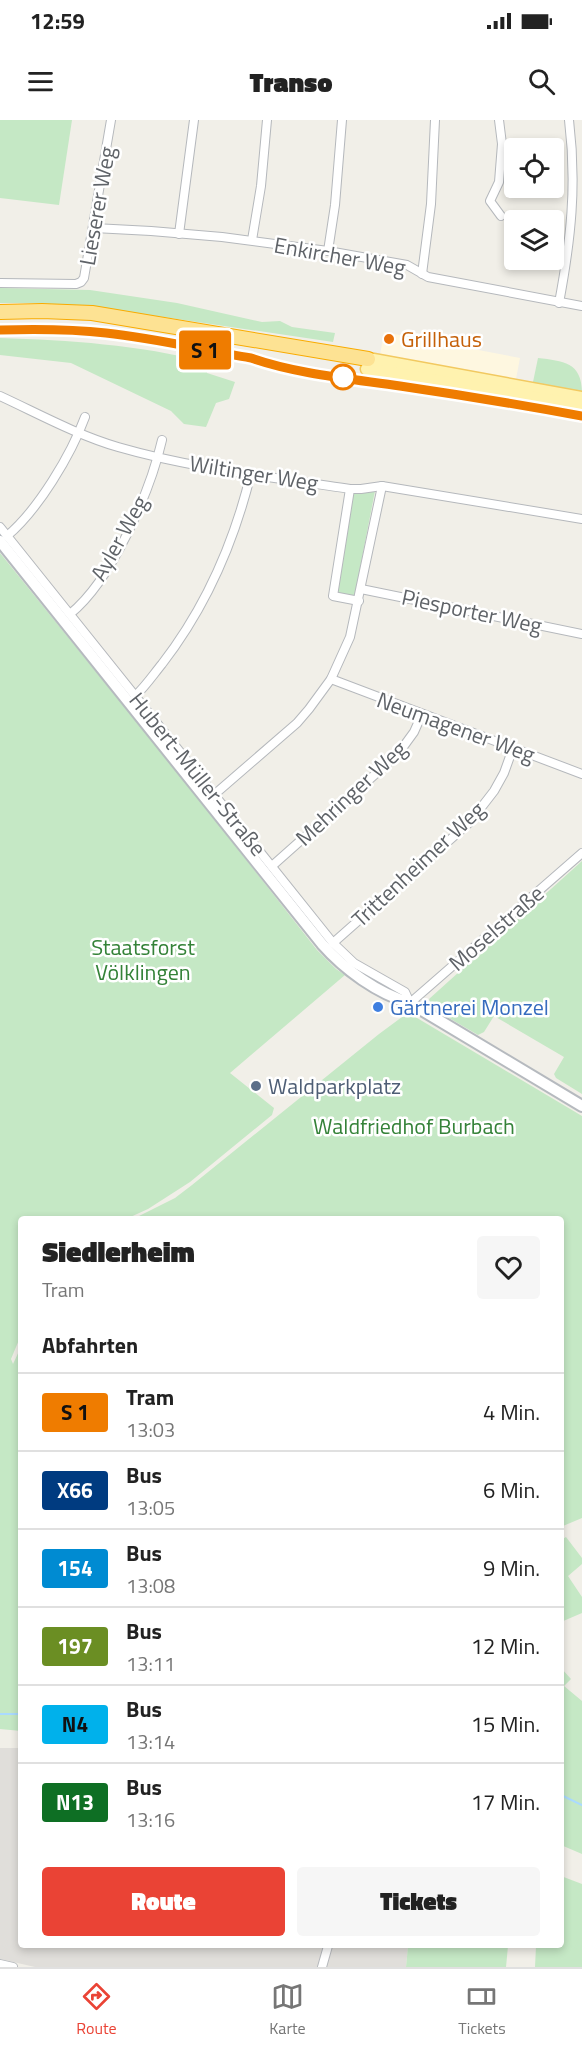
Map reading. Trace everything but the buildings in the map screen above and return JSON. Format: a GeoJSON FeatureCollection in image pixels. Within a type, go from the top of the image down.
{"type":"FeatureCollection","features":[{"type":"Feature","properties":{"kind":"highway"},"geometry":{"type":"LineString","coordinates":[[0,312],[42,310],[92,313],[368,364]]}},
{"type":"Feature","properties":{"kind":"highway"},"geometry":{"type":"LineString","coordinates":[[0,320],[91,321],[368,364]]}},
{"type":"Feature","properties":{"kind":"main road"},"geometry":{"type":"LineString","coordinates":[[368,364],[582,398]]}},
{"type":"Feature","properties":{"kind":"main road"},"geometry":{"type":"LineString","coordinates":[[368,364],[582,406]]}},
{"type":"Feature","properties":{"kind":"main road","name":"Hubert-Müller-Straße"},"geometry":{"type":"LineString","coordinates":[[3,538],[322,944],[349,970],[397,999],[410,1003],[582,1106]]}},
{"type":"Feature","properties":{"kind":"street","name":"Lieserer Weg"},"geometry":{"type":"LineString","coordinates":[[0,283],[76,284],[81,282],[87,267],[111,120]]}},
{"type":"Feature","properties":{"kind":"street"},"geometry":{"type":"LineString","coordinates":[[179,234],[194,120]]}},
{"type":"Feature","properties":{"kind":"street"},"geometry":{"type":"LineString","coordinates":[[252,240],[261,186],[267,120]]}},
{"type":"Feature","properties":{"kind":"street"},"geometry":{"type":"LineString","coordinates":[[328,251],[335,205],[342,120]]}},
{"type":"Feature","properties":{"kind":"street"},"geometry":{"type":"LineString","coordinates":[[422,274],[431,204],[435,120]]}},
{"type":"Feature","properties":{"kind":"street"},"geometry":{"type":"LineString","coordinates":[[499,120],[502,144],[499,182],[490,201],[501,216]]}},
{"type":"Feature","properties":{"kind":"street"},"geometry":{"type":"LineString","coordinates":[[559,303],[570,246],[573,201],[570,120]]}},
{"type":"Feature","properties":{"kind":"street","name":"Enkircher Weg"},"geometry":{"type":"LineString","coordinates":[[94,228],[252,240],[328,251],[407,265],[428,277],[582,306]]}},
{"type":"Feature","properties":{"kind":"street","name":"Wiltinger Weg"},"geometry":{"type":"LineString","coordinates":[[0,396],[79,433],[117,447],[158,457],[207,467],[350,489],[382,486],[582,519]]}},
{"type":"Feature","properties":{"kind":"street"},"geometry":{"type":"LineString","coordinates":[[3,538],[27,514],[45,490],[63,463],[86,417]]}},
{"type":"Feature","properties":{"kind":"street","name":"Wiltinger Weg"},"geometry":{"type":"LineString","coordinates":[[158,457],[162,440]]}},
{"type":"Feature","properties":{"kind":"street","name":"Ayler Weg"},"geometry":{"type":"LineString","coordinates":[[70,614],[80,605],[118,549],[145,494],[158,457]]}},
{"type":"Feature","properties":{"kind":"street"},"geometry":{"type":"LineString","coordinates":[[135,696],[180,642],[199,611],[227,551],[251,473]]}},
{"type":"Feature","properties":{"kind":"street"},"geometry":{"type":"LineString","coordinates":[[215,794],[297,723],[331,679],[350,637],[382,486]]}},
{"type":"Feature","properties":{"kind":"street"},"geometry":{"type":"LineString","coordinates":[[350,489],[333,596],[359,601]]}},
{"type":"Feature","properties":{"kind":"street","name":"Hubert-Müller-Straße"},"geometry":{"type":"LineString","coordinates":[[0,527],[3,538],[70,614],[333,943],[354,963],[405,992],[410,1003]]}},
{"type":"Feature","properties":{"kind":"street","name":"Piesporter Weg"},"geometry":{"type":"LineString","coordinates":[[361,589],[582,634]]}},
{"type":"Feature","properties":{"kind":"street","name":"Neumagener Weg"},"geometry":{"type":"LineString","coordinates":[[331,679],[582,774]]}},
{"type":"Feature","properties":{"kind":"street","name":"Mehringer Weg"},"geometry":{"type":"LineString","coordinates":[[272,866],[398,754],[414,732],[422,714]]}},
{"type":"Feature","properties":{"kind":"street","name":"Trittenheimer Weg"},"geometry":{"type":"LineString","coordinates":[[333,943],[470,822],[494,791],[504,773],[513,748]]}},
{"type":"Feature","properties":{"kind":"street","name":"Moselstraße"},"geometry":{"type":"LineString","coordinates":[[410,1003],[582,853]]}},
{"type":"Feature","properties":{"kind":"street"},"geometry":{"type":"LineString","coordinates":[[322,1967],[327,1948]]}},
{"type":"Feature","properties":{"kind":"street"},"geometry":{"type":"LineString","coordinates":[[0,1964],[13,1967]]}},
{"type":"Feature","properties":{"kind":"shaded area"},"geometry":{"type":"Polygon","coordinates":[[[384,332],[520,358],[516,379],[380,355],[384,332]]]}},
{"type":"Feature","properties":{"kind":"shaded area"},"geometry":{"type":"Polygon","coordinates":[[[0,1748],[18,1748],[18,1948],[408,1948],[406,1967],[35,1967],[0,1959],[0,1748]]]}},
{"type":"Feature","properties":{"kind":"green space"},"geometry":{"type":"Polygon","coordinates":[[[0,120],[72,120],[59,205],[0,198],[0,120]]]}},
{"type":"Feature","properties":{"kind":"green space"},"geometry":{"type":"Polygon","coordinates":[[[0,288],[90,290],[177,303],[262,322],[280,321],[292,327],[335,333],[333,342],[89,306],[0,303],[0,288]]]}},
{"type":"Feature","properties":{"kind":"green space"},"geometry":{"type":"Polygon","coordinates":[[[0,338],[104,344],[155,351],[207,362],[207,373],[235,382],[229,399],[216,403],[206,427],[184,424],[171,411],[71,363],[0,355],[0,338]]]}},
{"type":"Feature","properties":{"kind":"green space"},"geometry":{"type":"Polygon","coordinates":[[[538,358],[563,362],[575,369],[579,375],[582,393],[533,382],[538,358]]]}},
{"type":"Feature","properties":{"kind":"green space"},"geometry":{"type":"Polygon","coordinates":[[[375,491],[354,599],[334,596],[349,494],[375,491]]]}},
{"type":"Feature","properties":{"kind":"green space","name":"Staatsforst Völklingen"},"geometry":{"type":"Polygon","coordinates":[[[0,553],[190,788],[317,950],[345,975],[230,1073],[274,1108],[272,1115],[190,1182],[148,1209],[133,1216],[18,1216],[18,1342],[11,1359],[13,1364],[18,1353],[18,1731],[0,1729],[0,553]]]}},
{"type":"Feature","properties":{"kind":"green space"},"geometry":{"type":"Polygon","coordinates":[[[582,861],[582,1094],[556,1078],[554,1074],[564,1057],[494,1016],[484,1032],[478,1035],[432,1008],[429,999],[582,861]]]}},
{"type":"Feature","properties":{"kind":"green space","name":"Waldfriedhof Burbach"},"geometry":{"type":"Polygon","coordinates":[[[412,1015],[582,1116],[582,1518],[564,1526],[564,1216],[139,1216],[175,1198],[402,1017],[412,1015]]]}},
{"type":"Feature","properties":{"kind":"green space"},"geometry":{"type":"Polygon","coordinates":[[[566,1537],[582,1558],[582,1564],[568,1576],[582,1597],[582,1613],[564,1621],[564,1538],[566,1537]]]}},
{"type":"Feature","properties":{"kind":"green space"},"geometry":{"type":"Polygon","coordinates":[[[564,1671],[571,1679],[564,1686],[564,1671]]]}},
{"type":"Feature","properties":{"kind":"green space"},"geometry":{"type":"Polygon","coordinates":[[[564,1686],[582,1701],[582,1854],[564,1846],[564,1686]]]}},
{"type":"Feature","properties":{"kind":"green space"},"geometry":{"type":"Polygon","coordinates":[[[564,1877],[582,1884],[582,1967],[535,1967],[536,1948],[564,1948],[564,1877]]]}},
{"type":"Feature","properties":{"kind":"green space"},"geometry":{"type":"Polygon","coordinates":[[[408,1948],[508,1948],[506,1967],[406,1967],[408,1948]]]}},
{"type":"Feature","properties":{"kind":"waterway"},"geometry":{"type":"LineString","coordinates":[[0,1714],[18,1714]]}},
{"type":"Feature","properties":{"kind":"waterway"},"geometry":{"type":"LineString","coordinates":[[564,1796],[582,1805]]}},
{"type":"Feature","properties":{"kind":"tram line"},"geometry":{"type":"LineString","coordinates":[[0,330],[47,329],[106,333],[251,358],[264,363],[339,377],[582,416]]}},
{"type":"Feature","properties":{"kind":"tram line"},"geometry":{"type":"LineString","coordinates":[[0,330],[43,330],[128,337],[375,383],[439,391],[582,416]]}},
{"type":"Feature","properties":{"kind":"place","name":"Grillhaus"},"geometry":{"type":"Point","coordinates":[389,339]}},
{"type":"Feature","properties":{"kind":"place","name":"Gärtnerei Monzel"},"geometry":{"type":"Point","coordinates":[378,1007]}},
{"type":"Feature","properties":{"kind":"place","name":"Waldparkplatz"},"geometry":{"type":"Point","coordinates":[256,1086]}}]}
